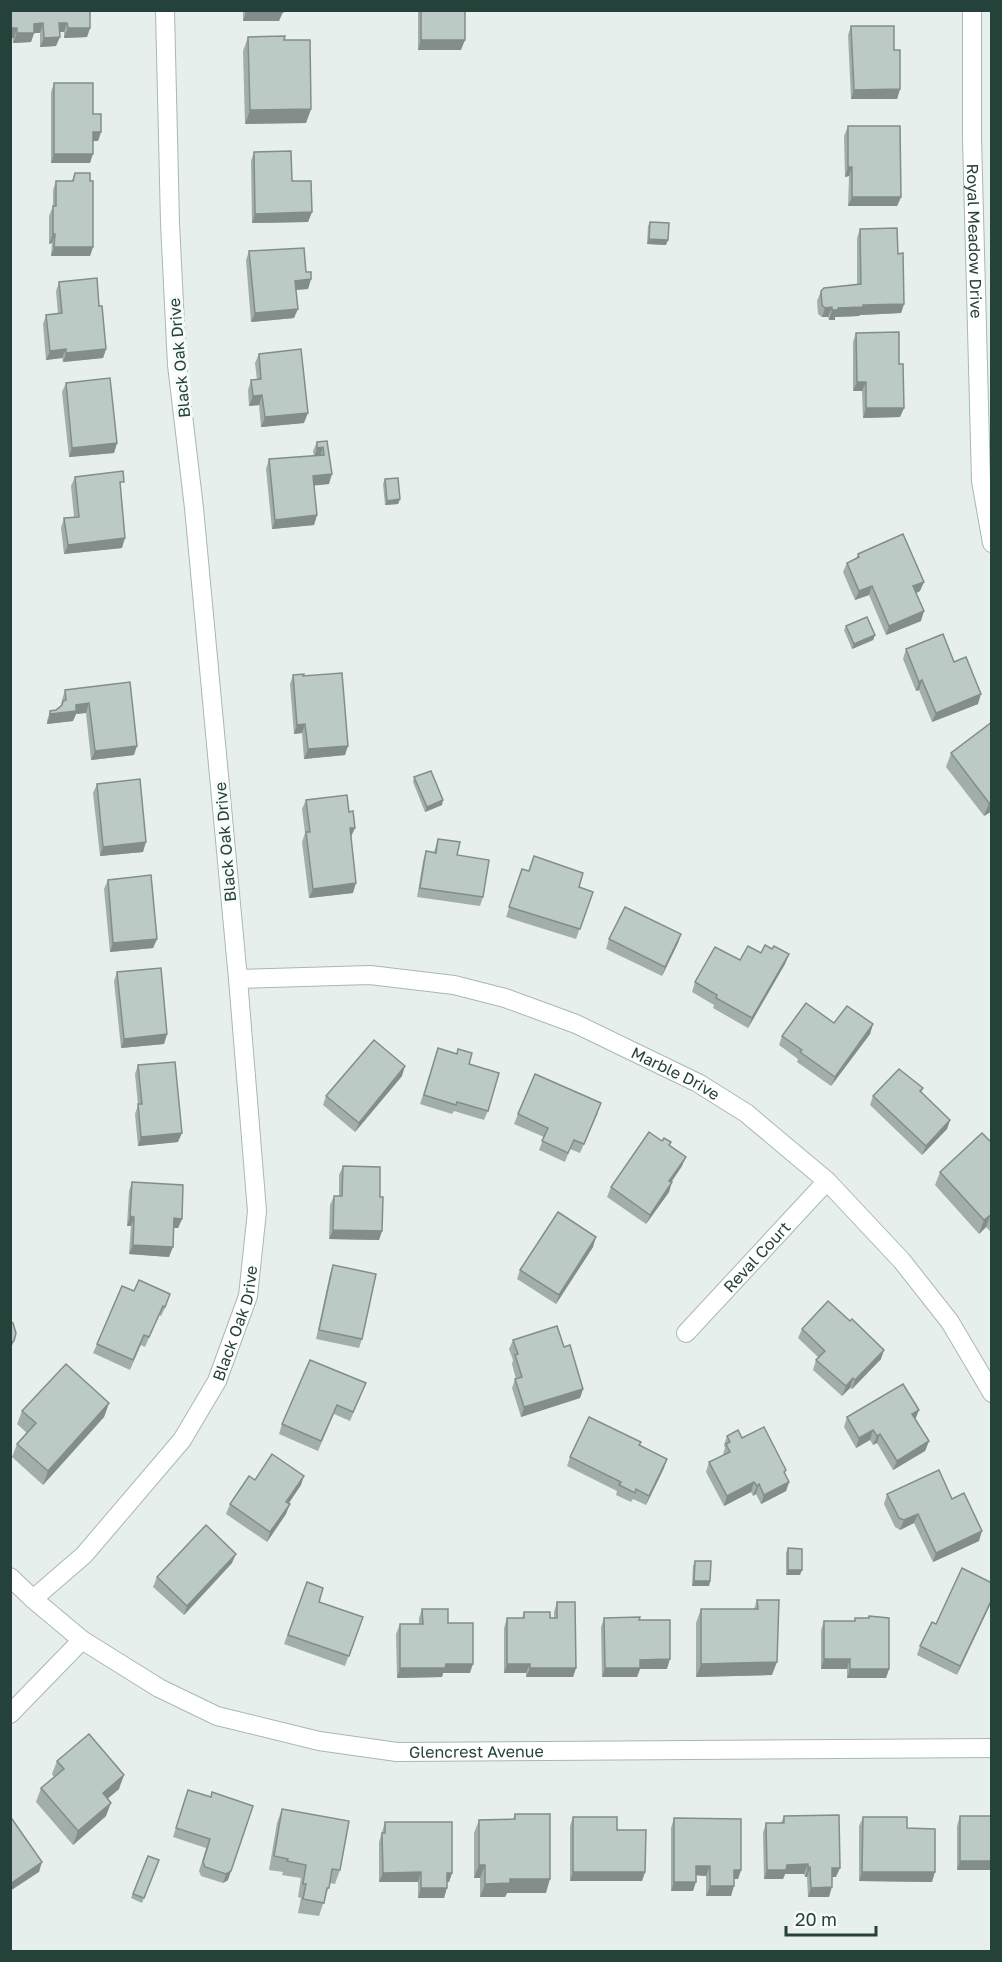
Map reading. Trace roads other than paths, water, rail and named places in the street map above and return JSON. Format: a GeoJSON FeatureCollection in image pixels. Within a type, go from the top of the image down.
{"type":"FeatureCollection","features":[{"type":"Feature","properties":{"kind":"street","name":"Black Oak Drive"},"geometry":{"type":"LineString","coordinates":[[33,1599],[84,1555],[182,1440],[217,1382],[248,1296],[257,1211],[194,508],[177,365],[170,223],[165,10]]}},
{"type":"Feature","properties":{"kind":"street","name":"Royal Meadow Drive"},"geometry":{"type":"LineString","coordinates":[[972,10],[972,138],[986,481],[992,543]]}},
{"type":"Feature","properties":{"kind":"street","name":"Marble Drive"},"geometry":{"type":"LineString","coordinates":[[238,979],[370,975],[454,985],[505,998],[576,1024],[698,1083],[746,1113],[826,1181],[902,1261],[943,1313],[992,1393]]}},
{"type":"Feature","properties":{"kind":"street","name":"Reval Court"},"geometry":{"type":"LineString","coordinates":[[686,1333],[826,1181]]}},
{"type":"Feature","properties":{"kind":"street","name":"Glencrest Avenue"},"geometry":{"type":"LineString","coordinates":[[10,1577],[82,1640],[159,1688],[217,1716],[319,1741],[398,1752],[992,1748]]}},
{"type":"Feature","properties":{"kind":"street"},"geometry":{"type":"LineString","coordinates":[[10,1714],[82,1640]]}}]}
